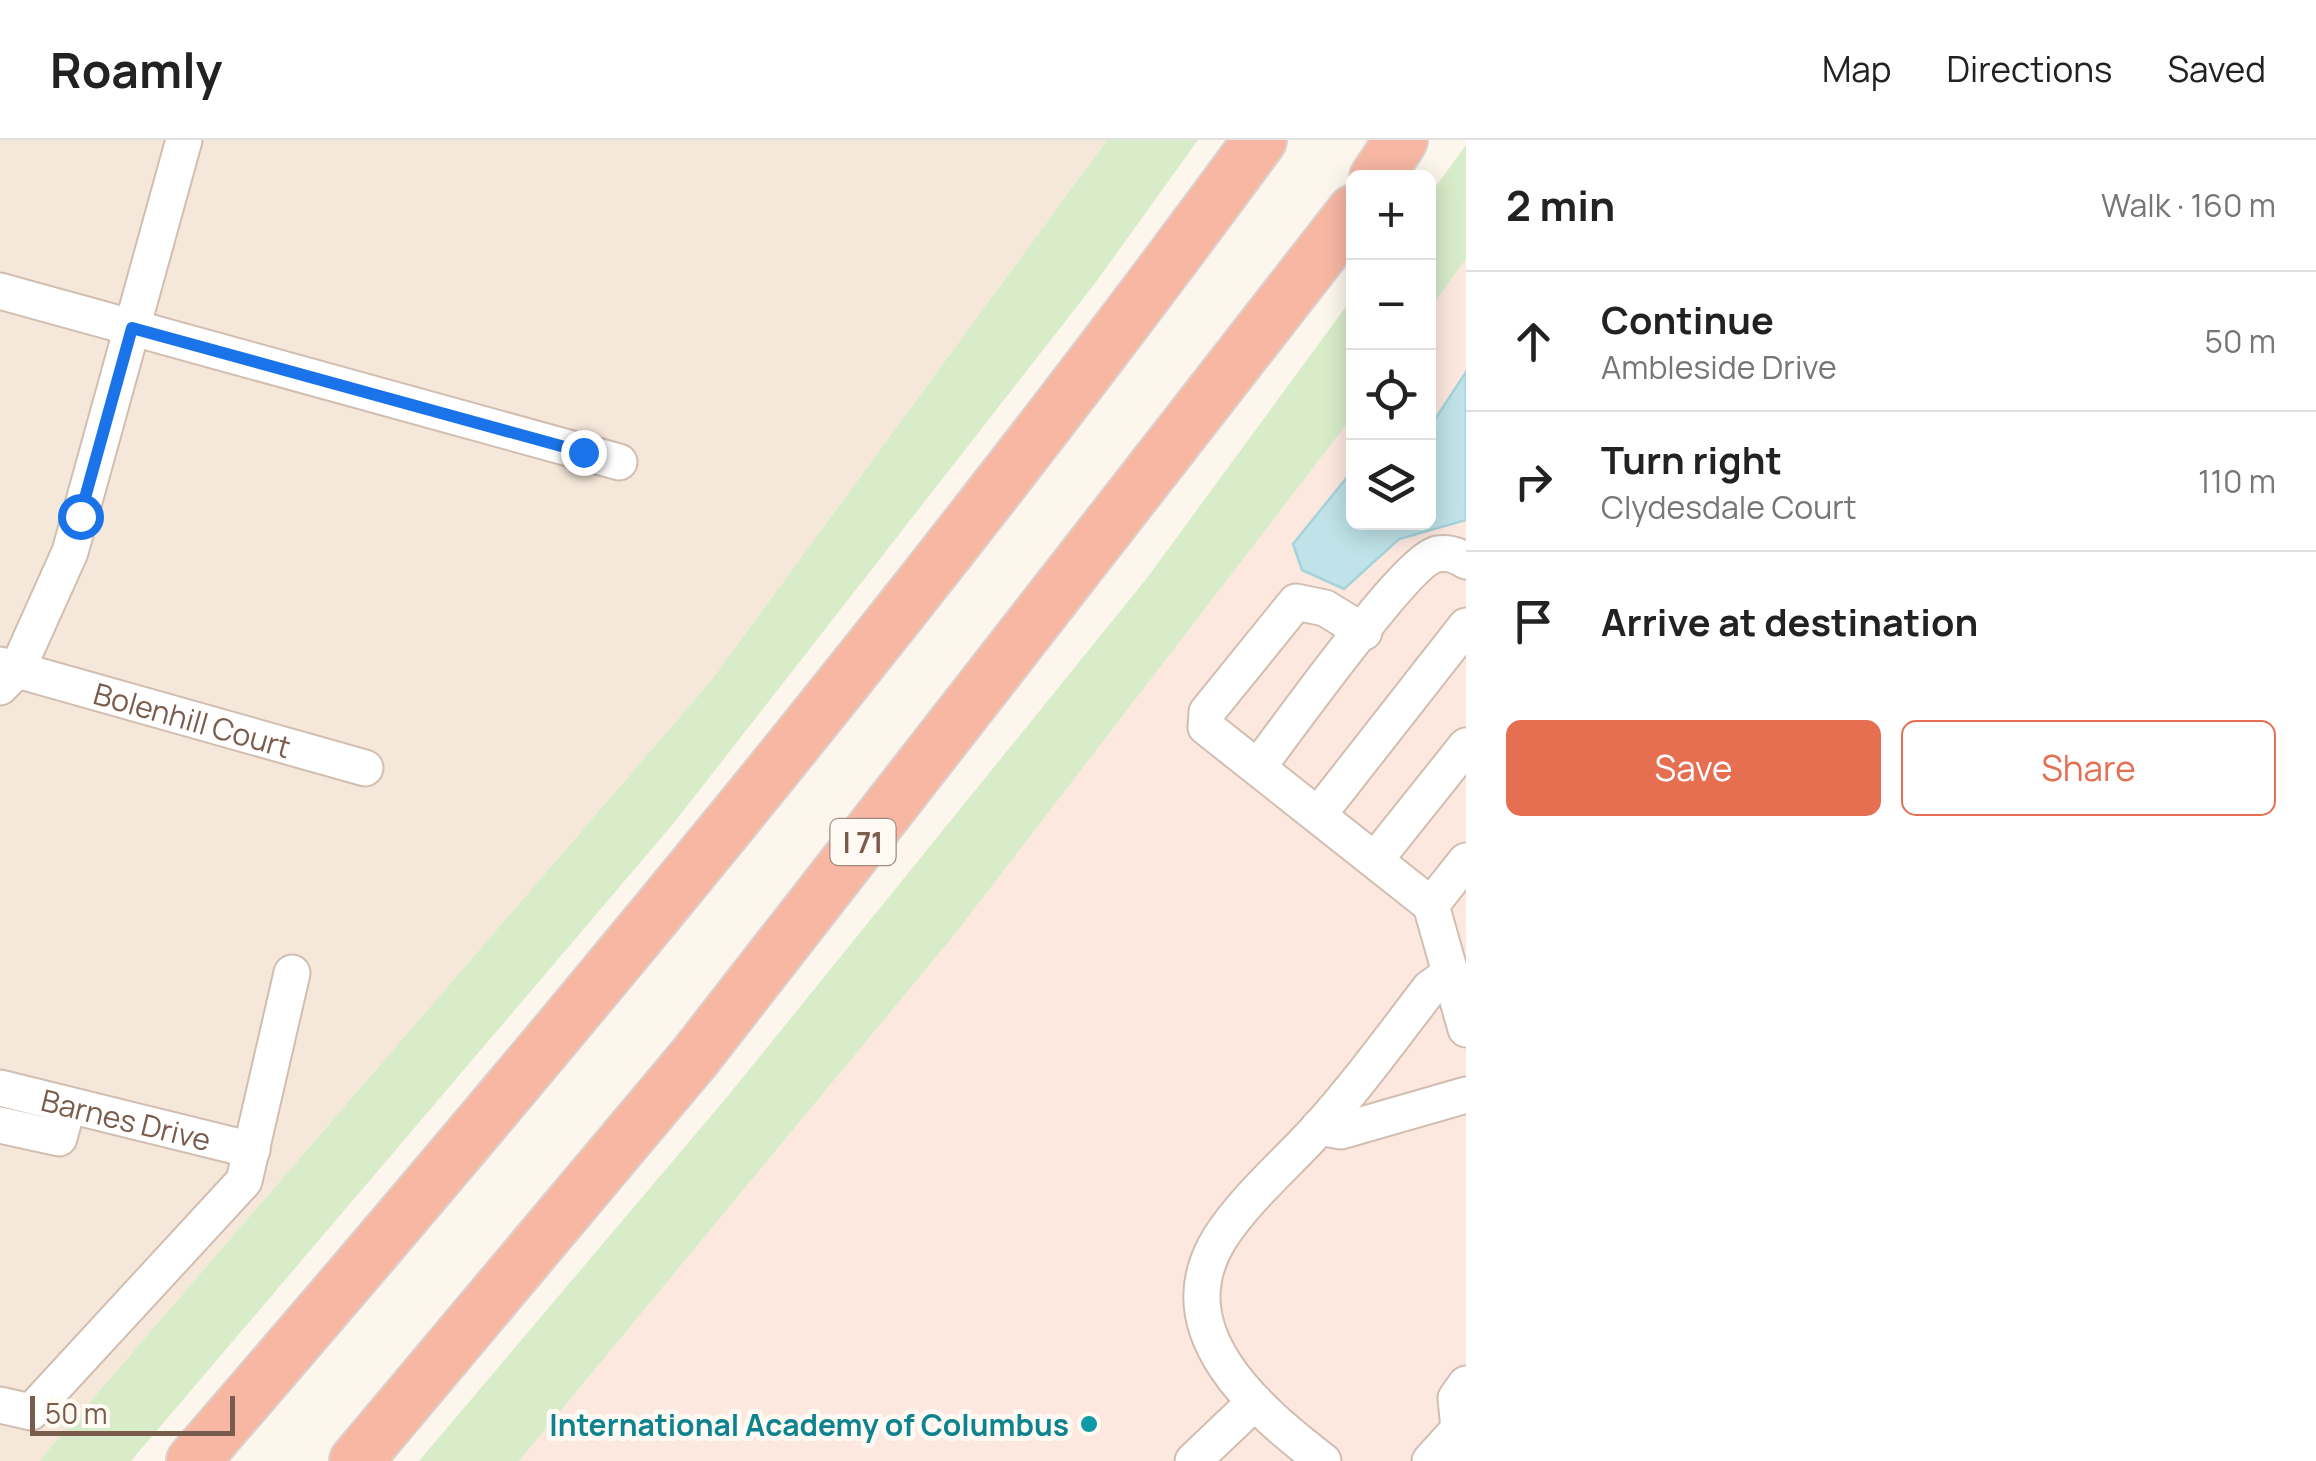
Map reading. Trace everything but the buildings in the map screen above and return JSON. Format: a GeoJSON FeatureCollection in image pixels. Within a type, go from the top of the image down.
{"type":"FeatureCollection","features":[{"type":"Feature","properties":{"kind":"highway"},"geometry":{"type":"LineString","coordinates":[[194,1461],[457,1156],[753,800],[1072,395],[1260,140]]}},
{"type":"Feature","properties":{"kind":"highway"},"geometry":{"type":"LineString","coordinates":[[1381,170],[1401,140]]}},
{"type":"Feature","properties":{"kind":"highway","name":"I 71"},"geometry":{"type":"LineString","coordinates":[[356,1461],[695,1057],[1346,221]]}},
{"type":"Feature","properties":{"kind":"street"},"geometry":{"type":"LineString","coordinates":[[6,674],[70,552],[184,140]]}},
{"type":"Feature","properties":{"kind":"street"},"geometry":{"type":"LineString","coordinates":[[0,291],[620,462]]}},
{"type":"Feature","properties":{"kind":"street"},"geometry":{"type":"LineString","coordinates":[[1258,767],[1402,581],[1434,554],[1454,554],[1466,561]]}},
{"type":"Feature","properties":{"kind":"street"},"geometry":{"type":"LineString","coordinates":[[1364,632],[1325,608],[1300,601],[1289,606],[1207,712],[1206,727],[1431,905],[1466,1029]]}},
{"type":"Feature","properties":{"kind":"street"},"geometry":{"type":"LineString","coordinates":[[1318,815],[1466,626]]}},
{"type":"Feature","properties":{"kind":"street","name":"Bolenhill Court"},"geometry":{"type":"LineString","coordinates":[[6,674],[366,768]]}},
{"type":"Feature","properties":{"kind":"street"},"geometry":{"type":"LineString","coordinates":[[1375,860],[1466,746]]}},
{"type":"Feature","properties":{"kind":"street"},"geometry":{"type":"LineString","coordinates":[[1431,905],[1466,861]]}},
{"type":"Feature","properties":{"kind":"street"},"geometry":{"type":"LineString","coordinates":[[15,1409],[244,1182],[292,973]]}},
{"type":"Feature","properties":{"kind":"street"},"geometry":{"type":"LineString","coordinates":[[1324,1461],[1224,1370],[1207,1333],[1204,1288],[1217,1243],[1236,1216],[1319,1127],[1430,988],[1451,973]]}},
{"type":"Feature","properties":{"kind":"street","name":"Barnes Drive"},"geometry":{"type":"LineString","coordinates":[[0,1088],[252,1150]]}},
{"type":"Feature","properties":{"kind":"street"},"geometry":{"type":"LineString","coordinates":[[1319,1127],[1340,1131],[1466,1096]]}},
{"type":"Feature","properties":{"kind":"street"},"geometry":{"type":"LineString","coordinates":[[0,1124],[59,1138],[68,1105]]}},
{"type":"Feature","properties":{"kind":"street"},"geometry":{"type":"LineString","coordinates":[[1430,1461],[1462,1440],[1456,1398],[1466,1384]]}},
{"type":"Feature","properties":{"kind":"street"},"geometry":{"type":"LineString","coordinates":[[1194,1461],[1255,1402]]}},
{"type":"Feature","properties":{"kind":"shaded area"},"geometry":{"type":"Polygon","coordinates":[[[0,140],[1107,140],[710,682],[39,1461],[0,1461],[0,140]]]}},
{"type":"Feature","properties":{"kind":"shaded area"},"geometry":{"type":"Polygon","coordinates":[[[1466,259],[1466,1461],[519,1461],[955,934],[1346,425],[1346,530],[1436,530],[1436,300],[1466,259]]]}},
{"type":"Feature","properties":{"kind":"green space"},"geometry":{"type":"Polygon","coordinates":[[[1107,140],[1198,140],[1096,282],[673,824],[131,1461],[39,1461],[710,682],[1107,140]]]}},
{"type":"Feature","properties":{"kind":"green space"},"geometry":{"type":"Polygon","coordinates":[[[1466,145],[1466,259],[1436,300],[1436,260],[1436,186],[1466,145]]]}},
{"type":"Feature","properties":{"kind":"green space"},"geometry":{"type":"Polygon","coordinates":[[[1346,307],[1346,425],[955,934],[519,1461],[419,1461],[727,1097],[1147,578],[1346,307]]]}},
{"type":"Feature","properties":{"kind":"water"},"geometry":{"type":"Polygon","coordinates":[[[1466,372],[1466,520],[1436,529],[1436,440],[1436,418],[1466,372]]]}},
{"type":"Feature","properties":{"kind":"water"},"geometry":{"type":"Polygon","coordinates":[[[1346,479],[1346,530],[1431,530],[1399,539],[1344,589],[1302,570],[1293,544],[1346,479]]]}},
{"type":"Feature","properties":{"kind":"place","name":"International Academy of Columbus"},"geometry":{"type":"Point","coordinates":[1089,1424]}},
{"type":"Feature","properties":{"kind":"route"},"geometry":{"type":"LineString","coordinates":[[80,516],[132,328],[583,452]]}}]}
